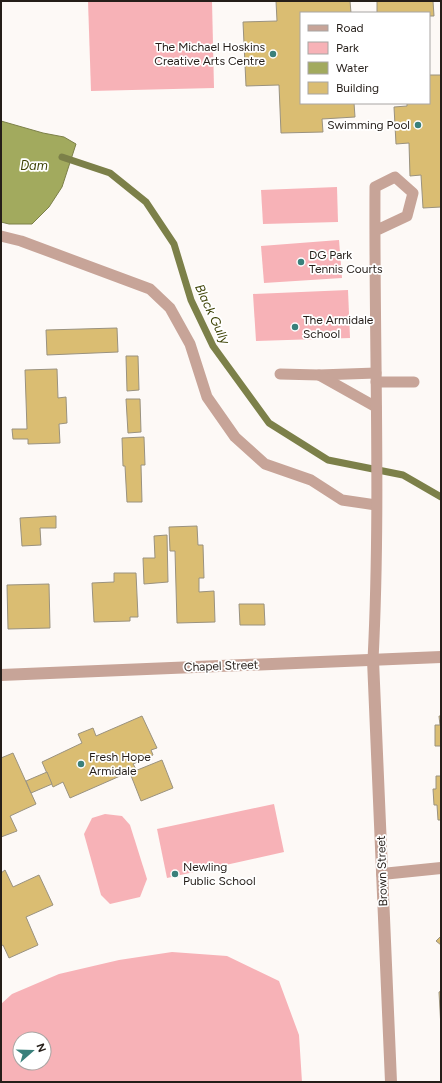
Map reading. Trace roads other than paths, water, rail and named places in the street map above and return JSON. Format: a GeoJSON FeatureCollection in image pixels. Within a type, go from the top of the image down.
{"type":"FeatureCollection","features":[{"type":"Feature","properties":{"kind":"street","name":"Chapel Street"},"geometry":{"type":"LineString","coordinates":[[1,675],[441,657]]}},
{"type":"Feature","properties":{"kind":"street","name":"Brown Street"},"geometry":{"type":"LineString","coordinates":[[373,660],[391,1082]]}},
{"type":"Feature","properties":{"kind":"street"},"geometry":{"type":"LineString","coordinates":[[382,874],[441,868]]}},
{"type":"Feature","properties":{"kind":"lane"},"geometry":{"type":"LineString","coordinates":[[373,660],[376,505],[374,231],[375,187],[395,177],[413,193],[407,216],[374,231]]}},
{"type":"Feature","properties":{"kind":"lane"},"geometry":{"type":"LineString","coordinates":[[1,236],[21,241],[150,289],[170,308],[190,344],[207,397],[235,437],[265,464],[311,480],[342,500],[376,505]]}},
{"type":"Feature","properties":{"kind":"lane"},"geometry":{"type":"LineString","coordinates":[[280,374],[376,378],[414,382]]}},
{"type":"Feature","properties":{"kind":"lane"},"geometry":{"type":"LineString","coordinates":[[319,375],[376,408]]}},
{"type":"Feature","properties":{"kind":"water","name":"Dam"},"geometry":{"type":"Polygon","coordinates":[[[1,121],[43,133],[64,137],[76,144],[62,187],[49,207],[32,224],[9,224],[1,222],[1,121]]]}},
{"type":"Feature","properties":{"kind":"waterway","name":"Black Gully"},"geometry":{"type":"LineString","coordinates":[[62,157],[110,173],[146,202],[174,244],[191,300],[213,346],[269,423],[328,460],[403,475],[441,497]]}},
{"type":"Feature","properties":{"kind":"place","name":"The Michael Hoskins Creative Arts Centre"},"geometry":{"type":"Point","coordinates":[273,54]}},
{"type":"Feature","properties":{"kind":"place","name":"Swimming Pool"},"geometry":{"type":"Point","coordinates":[418,125]}},
{"type":"Feature","properties":{"kind":"place","name":"DG Park Tennis Courts"},"geometry":{"type":"Point","coordinates":[301,262]}},
{"type":"Feature","properties":{"kind":"place","name":"The Armidale School"},"geometry":{"type":"Point","coordinates":[295,327]}},
{"type":"Feature","properties":{"kind":"place","name":"Fresh Hope Armidale"},"geometry":{"type":"Point","coordinates":[81,764]}},
{"type":"Feature","properties":{"kind":"place","name":"Newling Public School"},"geometry":{"type":"Point","coordinates":[175,874]}}]}
